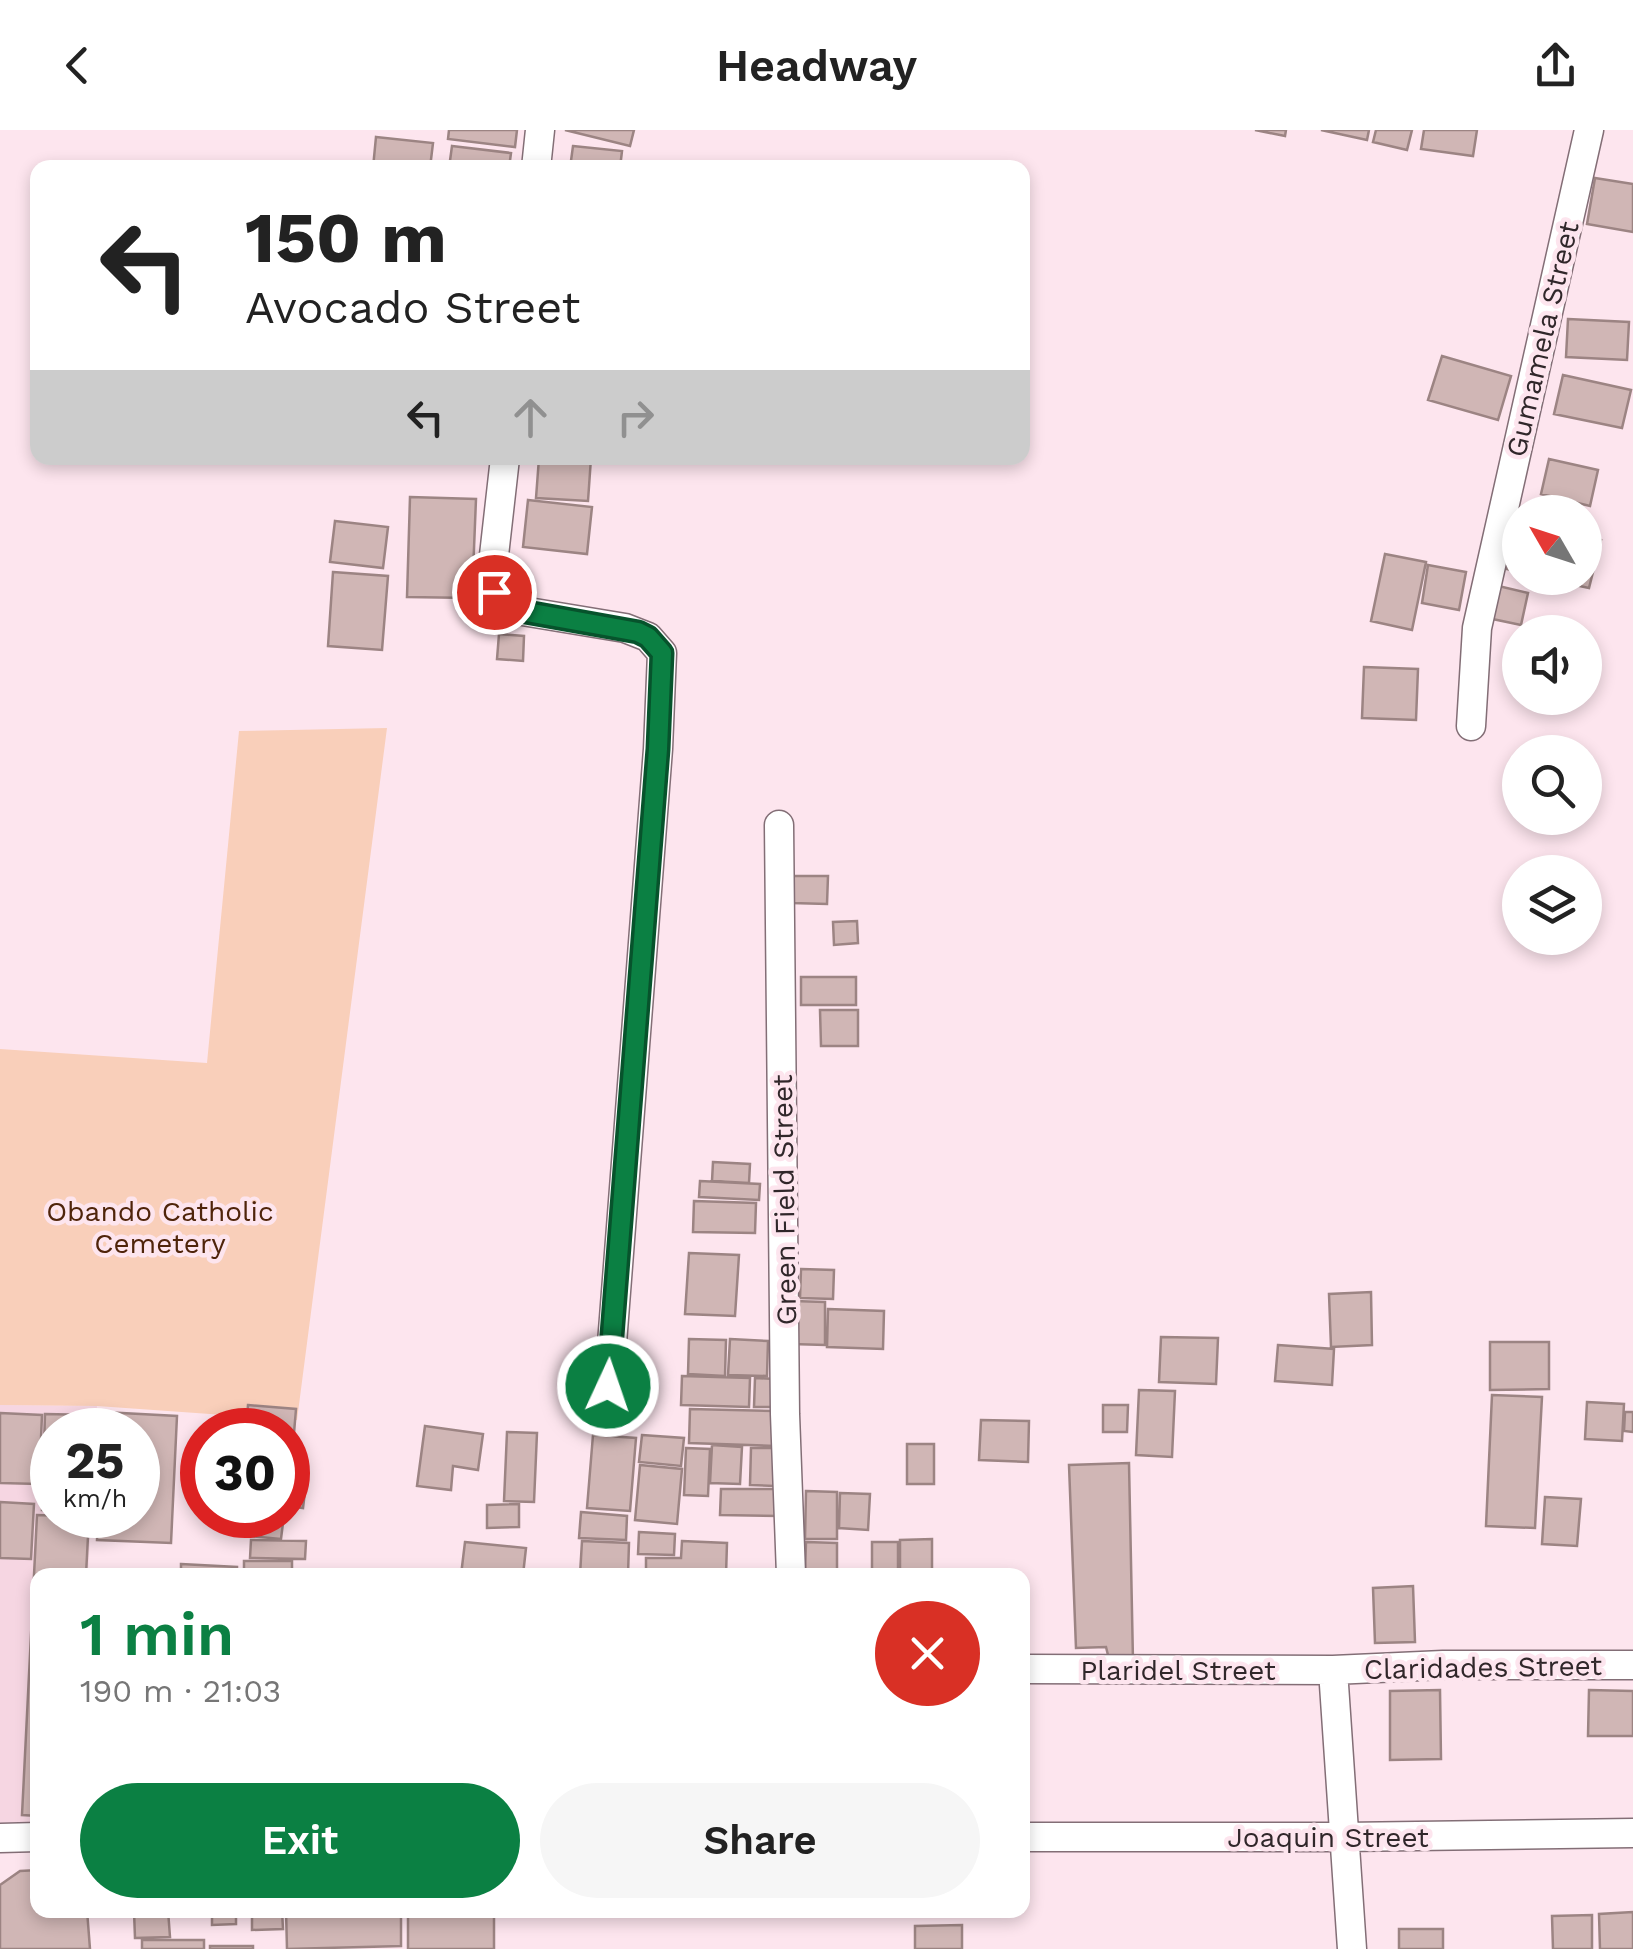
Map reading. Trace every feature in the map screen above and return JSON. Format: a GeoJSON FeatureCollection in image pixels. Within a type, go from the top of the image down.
{"type":"FeatureCollection","features":[{"type":"Feature","properties":{"kind":"street"},"geometry":{"type":"LineString","coordinates":[[537,160],[540,130]]}},
{"type":"Feature","properties":{"kind":"street","name":"Gumamela Street"},"geometry":{"type":"LineString","coordinates":[[1471,726],[1477,628],[1589,130]]}},
{"type":"Feature","properties":{"kind":"street"},"geometry":{"type":"LineString","coordinates":[[504,465],[492,572],[495,601],[504,608],[625,628],[648,637],[662,653],[606,1421]]}},
{"type":"Feature","properties":{"kind":"street","name":"Green Field Street"},"geometry":{"type":"LineString","coordinates":[[779,825],[791,1568]]}},
{"type":"Feature","properties":{"kind":"street","name":"Claridades Street"},"geometry":{"type":"LineString","coordinates":[[1332,1670],[1443,1665],[1633,1665]]}},
{"type":"Feature","properties":{"kind":"street","name":"Plaridel Street"},"geometry":{"type":"LineString","coordinates":[[1030,1669],[1332,1670]]}},
{"type":"Feature","properties":{"kind":"street"},"geometry":{"type":"LineString","coordinates":[[1332,1670],[1352,1949]]}},
{"type":"Feature","properties":{"kind":"street","name":"Joaquin Street"},"geometry":{"type":"LineString","coordinates":[[1030,1837],[1344,1838],[1633,1833]]}},
{"type":"Feature","properties":{"kind":"street"},"geometry":{"type":"LineString","coordinates":[[0,1838],[30,1837]]}},
{"type":"Feature","properties":{"kind":"shaded area"},"geometry":{"type":"Polygon","coordinates":[[[0,1405],[97,1406],[30,1408],[30,1538],[90,1538],[88,1568],[30,1568],[30,1840],[0,1844],[0,1405]]]}},
{"type":"Feature","properties":{"kind":"green space","name":"Obando Catholic Cemetery"},"geometry":{"type":"Polygon","coordinates":[[[387,728],[299,1408],[180,1408],[180,1412],[160,1408],[0,1405],[0,1049],[207,1063],[239,731],[387,728]]]}},
{"type":"Feature","properties":{"kind":"building"},"geometry":{"type":"Polygon","coordinates":[[[449,130],[517,130],[515,147],[448,139],[449,130]]]}},
{"type":"Feature","properties":{"kind":"building"},"geometry":{"type":"Polygon","coordinates":[[[565,130],[634,130],[630,146],[565,130]]]}},
{"type":"Feature","properties":{"kind":"building"},"geometry":{"type":"Polygon","coordinates":[[[1255,130],[1286,130],[1285,136],[1255,130]]]}},
{"type":"Feature","properties":{"kind":"building"},"geometry":{"type":"Polygon","coordinates":[[[1321,130],[1369,130],[1367,140],[1321,130]]]}},
{"type":"Feature","properties":{"kind":"building"},"geometry":{"type":"Polygon","coordinates":[[[1376,130],[1412,130],[1407,150],[1373,142],[1376,130]]]}},
{"type":"Feature","properties":{"kind":"building"},"geometry":{"type":"Polygon","coordinates":[[[1424,130],[1477,130],[1473,156],[1421,149],[1424,130]]]}},
{"type":"Feature","properties":{"kind":"building"},"geometry":{"type":"Polygon","coordinates":[[[376,137],[433,143],[431,160],[374,160],[376,137]]]}},
{"type":"Feature","properties":{"kind":"building"},"geometry":{"type":"Polygon","coordinates":[[[452,146],[511,153],[510,160],[450,160],[452,146]]]}},
{"type":"Feature","properties":{"kind":"building"},"geometry":{"type":"Polygon","coordinates":[[[573,146],[622,151],[621,160],[571,160],[573,146]]]}},
{"type":"Feature","properties":{"kind":"building"},"geometry":{"type":"Polygon","coordinates":[[[1595,178],[1633,184],[1633,232],[1587,224],[1595,178]]]}},
{"type":"Feature","properties":{"kind":"building"},"geometry":{"type":"Polygon","coordinates":[[[1568,319],[1629,322],[1627,360],[1566,357],[1568,319]]]}},
{"type":"Feature","properties":{"kind":"building"},"geometry":{"type":"Polygon","coordinates":[[[1442,356],[1511,376],[1498,420],[1428,400],[1442,356]]]}},
{"type":"Feature","properties":{"kind":"building"},"geometry":{"type":"Polygon","coordinates":[[[1563,375],[1631,390],[1622,428],[1554,414],[1563,375]]]}},
{"type":"Feature","properties":{"kind":"building"},"geometry":{"type":"Polygon","coordinates":[[[1549,459],[1598,470],[1592,495],[1541,494],[1549,459]]]}},
{"type":"Feature","properties":{"kind":"building"},"geometry":{"type":"Polygon","coordinates":[[[538,465],[591,465],[588,501],[536,498],[538,465]]]}},
{"type":"Feature","properties":{"kind":"building"},"geometry":{"type":"Polygon","coordinates":[[[410,497],[476,499],[472,598],[407,597],[410,497]]]}},
{"type":"Feature","properties":{"kind":"building"},"geometry":{"type":"Polygon","coordinates":[[[528,500],[592,507],[587,554],[523,547],[528,500]]]}},
{"type":"Feature","properties":{"kind":"building"},"geometry":{"type":"Polygon","coordinates":[[[335,521],[388,527],[383,568],[330,562],[335,521]]]}},
{"type":"Feature","properties":{"kind":"building"},"geometry":{"type":"Polygon","coordinates":[[[1385,554],[1426,562],[1412,630],[1371,621],[1385,554]]]}},
{"type":"Feature","properties":{"kind":"building"},"geometry":{"type":"Polygon","coordinates":[[[1428,565],[1466,572],[1459,610],[1422,603],[1428,565]]]}},
{"type":"Feature","properties":{"kind":"building"},"geometry":{"type":"Polygon","coordinates":[[[333,572],[388,576],[382,650],[328,646],[333,572]]]}},
{"type":"Feature","properties":{"kind":"building"},"geometry":{"type":"Polygon","coordinates":[[[1490,584],[1502,587],[1502,595],[1528,595],[1523,615],[1502,615],[1502,621],[1483,617],[1490,584]]]}},
{"type":"Feature","properties":{"kind":"building"},"geometry":{"type":"Polygon","coordinates":[[[499,634],[524,636],[523,661],[497,659],[499,634]]]}},
{"type":"Feature","properties":{"kind":"building"},"geometry":{"type":"Polygon","coordinates":[[[1364,667],[1418,669],[1416,720],[1362,718],[1364,667]]]}},
{"type":"Feature","properties":{"kind":"building"},"geometry":{"type":"Polygon","coordinates":[[[793,876],[828,876],[827,904],[792,903],[793,876]]]}},
{"type":"Feature","properties":{"kind":"building"},"geometry":{"type":"Polygon","coordinates":[[[857,921],[858,943],[834,945],[833,922],[857,921]]]}},
{"type":"Feature","properties":{"kind":"building"},"geometry":{"type":"Polygon","coordinates":[[[801,977],[856,977],[856,1005],[801,1005],[801,977]]]}},
{"type":"Feature","properties":{"kind":"building"},"geometry":{"type":"Polygon","coordinates":[[[820,1010],[858,1010],[858,1046],[821,1046],[820,1010]]]}},
{"type":"Feature","properties":{"kind":"building"},"geometry":{"type":"Polygon","coordinates":[[[713,1162],[750,1164],[749,1183],[712,1181],[713,1162]]]}},
{"type":"Feature","properties":{"kind":"building"},"geometry":{"type":"Polygon","coordinates":[[[700,1181],[760,1184],[759,1200],[699,1197],[700,1181]]]}},
{"type":"Feature","properties":{"kind":"building"},"geometry":{"type":"Polygon","coordinates":[[[694,1201],[756,1203],[755,1233],[693,1232],[694,1201]]]}},
{"type":"Feature","properties":{"kind":"building"},"geometry":{"type":"Polygon","coordinates":[[[689,1253],[739,1255],[735,1316],[685,1314],[689,1253]]]}},
{"type":"Feature","properties":{"kind":"building"},"geometry":{"type":"Polygon","coordinates":[[[801,1269],[834,1270],[833,1299],[800,1298],[801,1269]]]}},
{"type":"Feature","properties":{"kind":"building"},"geometry":{"type":"Polygon","coordinates":[[[1371,1292],[1372,1345],[1331,1347],[1329,1294],[1371,1292]]]}},
{"type":"Feature","properties":{"kind":"building"},"geometry":{"type":"Polygon","coordinates":[[[793,1301],[825,1302],[825,1345],[792,1344],[793,1301]]]}},
{"type":"Feature","properties":{"kind":"building"},"geometry":{"type":"Polygon","coordinates":[[[828,1309],[884,1311],[883,1349],[827,1347],[828,1309]]]}},
{"type":"Feature","properties":{"kind":"building"},"geometry":{"type":"Polygon","coordinates":[[[1161,1337],[1218,1338],[1216,1384],[1159,1382],[1161,1337]]]}},
{"type":"Feature","properties":{"kind":"building"},"geometry":{"type":"Polygon","coordinates":[[[689,1339],[726,1340],[725,1376],[688,1374],[689,1339]]]}},
{"type":"Feature","properties":{"kind":"building"},"geometry":{"type":"Polygon","coordinates":[[[730,1339],[768,1341],[767,1376],[728,1375],[730,1339]]]}},
{"type":"Feature","properties":{"kind":"building"},"geometry":{"type":"Polygon","coordinates":[[[1490,1342],[1549,1342],[1549,1389],[1490,1390],[1490,1342]]]}},
{"type":"Feature","properties":{"kind":"building"},"geometry":{"type":"Polygon","coordinates":[[[1278,1345],[1334,1349],[1332,1385],[1275,1381],[1278,1345]]]}},
{"type":"Feature","properties":{"kind":"building"},"geometry":{"type":"Polygon","coordinates":[[[682,1376],[750,1378],[749,1407],[681,1405],[682,1376]]]}},
{"type":"Feature","properties":{"kind":"building"},"geometry":{"type":"Polygon","coordinates":[[[755,1378],[774,1379],[772,1407],[754,1407],[755,1378]]]}},
{"type":"Feature","properties":{"kind":"building"},"geometry":{"type":"Polygon","coordinates":[[[1139,1390],[1175,1391],[1172,1457],[1136,1455],[1139,1390]]]}},
{"type":"Feature","properties":{"kind":"building"},"geometry":{"type":"Polygon","coordinates":[[[1492,1395],[1542,1397],[1535,1528],[1486,1526],[1492,1395]]]}},
{"type":"Feature","properties":{"kind":"building"},"geometry":{"type":"Polygon","coordinates":[[[1587,1402],[1624,1404],[1622,1441],[1585,1439],[1587,1402]]]}},
{"type":"Feature","properties":{"kind":"building"},"geometry":{"type":"Polygon","coordinates":[[[1103,1405],[1128,1405],[1127,1432],[1103,1432],[1103,1405]]]}},
{"type":"Feature","properties":{"kind":"building"},"geometry":{"type":"Polygon","coordinates":[[[690,1409],[776,1411],[775,1446],[689,1443],[690,1409]]]}},
{"type":"Feature","properties":{"kind":"building"},"geometry":{"type":"Polygon","coordinates":[[[1625,1412],[1633,1412],[1633,1432],[1624,1431],[1625,1412]]]}},
{"type":"Feature","properties":{"kind":"building"},"geometry":{"type":"Polygon","coordinates":[[[0,1413],[30,1414],[30,1484],[0,1483],[0,1413]]]}},
{"type":"Feature","properties":{"kind":"building"},"geometry":{"type":"Polygon","coordinates":[[[160,1415],[177,1416],[171,1543],[97,1540],[160,1538],[160,1415]]]}},
{"type":"Feature","properties":{"kind":"building"},"geometry":{"type":"Polygon","coordinates":[[[981,1420],[1029,1421],[1028,1462],[979,1460],[981,1420]]]}},
{"type":"Feature","properties":{"kind":"building"},"geometry":{"type":"Polygon","coordinates":[[[425,1426],[483,1434],[478,1470],[453,1466],[451,1490],[417,1486],[425,1426]]]}},
{"type":"Feature","properties":{"kind":"building"},"geometry":{"type":"Polygon","coordinates":[[[507,1432],[537,1433],[534,1502],[504,1501],[507,1432]]]}},
{"type":"Feature","properties":{"kind":"building"},"geometry":{"type":"Polygon","coordinates":[[[593,1435],[636,1438],[630,1511],[587,1508],[593,1435]]]}},
{"type":"Feature","properties":{"kind":"building"},"geometry":{"type":"Polygon","coordinates":[[[642,1435],[684,1438],[681,1466],[639,1462],[642,1435]]]}},
{"type":"Feature","properties":{"kind":"building"},"geometry":{"type":"Polygon","coordinates":[[[907,1444],[934,1444],[934,1484],[907,1484],[907,1444]]]}},
{"type":"Feature","properties":{"kind":"building"},"geometry":{"type":"Polygon","coordinates":[[[712,1445],[742,1447],[740,1484],[710,1483],[712,1445]]]}},
{"type":"Feature","properties":{"kind":"building"},"geometry":{"type":"Polygon","coordinates":[[[686,1448],[710,1449],[708,1496],[684,1495],[686,1448]]]}},
{"type":"Feature","properties":{"kind":"building"},"geometry":{"type":"Polygon","coordinates":[[[751,1448],[776,1448],[775,1486],[750,1485],[751,1448]]]}},
{"type":"Feature","properties":{"kind":"building"},"geometry":{"type":"Polygon","coordinates":[[[1129,1463],[1133,1661],[1110,1663],[1106,1647],[1076,1648],[1069,1465],[1129,1463]]]}},
{"type":"Feature","properties":{"kind":"building"},"geometry":{"type":"Polygon","coordinates":[[[640,1465],[682,1469],[677,1524],[635,1520],[640,1465]]]}},
{"type":"Feature","properties":{"kind":"building"},"geometry":{"type":"Polygon","coordinates":[[[721,1489],[780,1489],[780,1516],[720,1515],[721,1489]]]}},
{"type":"Feature","properties":{"kind":"building"},"geometry":{"type":"Polygon","coordinates":[[[806,1491],[837,1492],[837,1539],[805,1539],[806,1491]]]}},
{"type":"Feature","properties":{"kind":"building"},"geometry":{"type":"Polygon","coordinates":[[[840,1493],[870,1494],[868,1530],[839,1528],[840,1493]]]}},
{"type":"Feature","properties":{"kind":"building"},"geometry":{"type":"Polygon","coordinates":[[[1545,1497],[1581,1499],[1577,1546],[1542,1544],[1545,1497]]]}},
{"type":"Feature","properties":{"kind":"building"},"geometry":{"type":"Polygon","coordinates":[[[0,1502],[30,1504],[31,1559],[0,1558],[0,1502]]]}},
{"type":"Feature","properties":{"kind":"building"},"geometry":{"type":"Polygon","coordinates":[[[519,1504],[519,1527],[487,1528],[487,1505],[519,1504]]]}},
{"type":"Feature","properties":{"kind":"building"},"geometry":{"type":"Polygon","coordinates":[[[581,1512],[627,1516],[626,1540],[579,1538],[581,1512]]]}},
{"type":"Feature","properties":{"kind":"building"},"geometry":{"type":"Polygon","coordinates":[[[639,1532],[675,1534],[674,1555],[638,1554],[639,1532]]]}},
{"type":"Feature","properties":{"kind":"building"},"geometry":{"type":"Polygon","coordinates":[[[36,1538],[88,1538],[86,1568],[34,1568],[36,1538]]]}},
{"type":"Feature","properties":{"kind":"building"},"geometry":{"type":"Polygon","coordinates":[[[932,1539],[932,1568],[900,1568],[900,1540],[932,1539]]]}},
{"type":"Feature","properties":{"kind":"building"},"geometry":{"type":"Polygon","coordinates":[[[251,1540],[306,1541],[305,1559],[250,1558],[251,1540]]]}},
{"type":"Feature","properties":{"kind":"building"},"geometry":{"type":"Polygon","coordinates":[[[582,1541],[629,1543],[628,1568],[580,1568],[582,1541]]]}},
{"type":"Feature","properties":{"kind":"building"},"geometry":{"type":"Polygon","coordinates":[[[682,1541],[727,1543],[726,1568],[646,1568],[646,1558],[681,1558],[682,1541]]]}},
{"type":"Feature","properties":{"kind":"building"},"geometry":{"type":"Polygon","coordinates":[[[465,1542],[526,1548],[524,1568],[462,1568],[465,1542]]]}},
{"type":"Feature","properties":{"kind":"building"},"geometry":{"type":"Polygon","coordinates":[[[806,1542],[837,1543],[837,1568],[805,1568],[806,1542]]]}},
{"type":"Feature","properties":{"kind":"building"},"geometry":{"type":"Polygon","coordinates":[[[872,1542],[898,1542],[898,1568],[872,1568],[872,1542]]]}},
{"type":"Feature","properties":{"kind":"building"},"geometry":{"type":"Polygon","coordinates":[[[244,1561],[292,1561],[292,1568],[244,1568],[244,1561]]]}},
{"type":"Feature","properties":{"kind":"building"},"geometry":{"type":"Polygon","coordinates":[[[181,1564],[237,1567],[237,1568],[181,1568],[181,1564]]]}},
{"type":"Feature","properties":{"kind":"building"},"geometry":{"type":"Polygon","coordinates":[[[1413,1586],[1415,1642],[1375,1643],[1373,1588],[1413,1586]]]}},
{"type":"Feature","properties":{"kind":"building"},"geometry":{"type":"Polygon","coordinates":[[[30,1655],[30,1816],[22,1815],[30,1655]]]}},
{"type":"Feature","properties":{"kind":"building"},"geometry":{"type":"Polygon","coordinates":[[[1440,1690],[1441,1759],[1390,1760],[1390,1691],[1440,1690]]]}},
{"type":"Feature","properties":{"kind":"building"},"geometry":{"type":"Polygon","coordinates":[[[1589,1690],[1633,1691],[1633,1736],[1588,1736],[1589,1690]]]}},
{"type":"Feature","properties":{"kind":"building"},"geometry":{"type":"Polygon","coordinates":[[[30,1870],[30,1918],[88,1918],[90,1949],[0,1949],[0,1885],[20,1871],[30,1870]]]}},
{"type":"Feature","properties":{"kind":"building"},"geometry":{"type":"Polygon","coordinates":[[[1633,1912],[1633,1949],[1600,1949],[1599,1914],[1633,1912]]]}},
{"type":"Feature","properties":{"kind":"building"},"geometry":{"type":"Polygon","coordinates":[[[1592,1915],[1592,1949],[1553,1949],[1552,1916],[1592,1915]]]}},
{"type":"Feature","properties":{"kind":"building"},"geometry":{"type":"Polygon","coordinates":[[[134,1918],[169,1918],[170,1937],[135,1938],[134,1918]]]}},
{"type":"Feature","properties":{"kind":"building"},"geometry":{"type":"Polygon","coordinates":[[[212,1918],[236,1918],[236,1924],[212,1925],[212,1918]]]}},
{"type":"Feature","properties":{"kind":"building"},"geometry":{"type":"Polygon","coordinates":[[[252,1918],[282,1918],[283,1929],[252,1930],[252,1918]]]}},
{"type":"Feature","properties":{"kind":"building"},"geometry":{"type":"Polygon","coordinates":[[[286,1918],[401,1918],[401,1946],[287,1949],[286,1918]]]}},
{"type":"Feature","properties":{"kind":"building"},"geometry":{"type":"Polygon","coordinates":[[[408,1918],[494,1918],[494,1949],[408,1949],[408,1918]]]}},
{"type":"Feature","properties":{"kind":"building"},"geometry":{"type":"Polygon","coordinates":[[[962,1925],[962,1949],[915,1949],[915,1926],[962,1925]]]}},
{"type":"Feature","properties":{"kind":"building"},"geometry":{"type":"Polygon","coordinates":[[[1399,1929],[1443,1929],[1443,1949],[1399,1949],[1399,1929]]]}},
{"type":"Feature","properties":{"kind":"building"},"geometry":{"type":"Polygon","coordinates":[[[142,1940],[204,1940],[204,1949],[142,1949],[142,1940]]]}},
{"type":"Feature","properties":{"kind":"building"},"geometry":{"type":"Polygon","coordinates":[[[253,1946],[253,1949],[210,1949],[253,1946]]]}},
{"type":"Feature","properties":{"kind":"route"},"geometry":{"type":"LineString","coordinates":[[494,592],[495,601],[504,608],[625,628],[648,637],[662,653],[658,749],[608,1386]]}}]}
